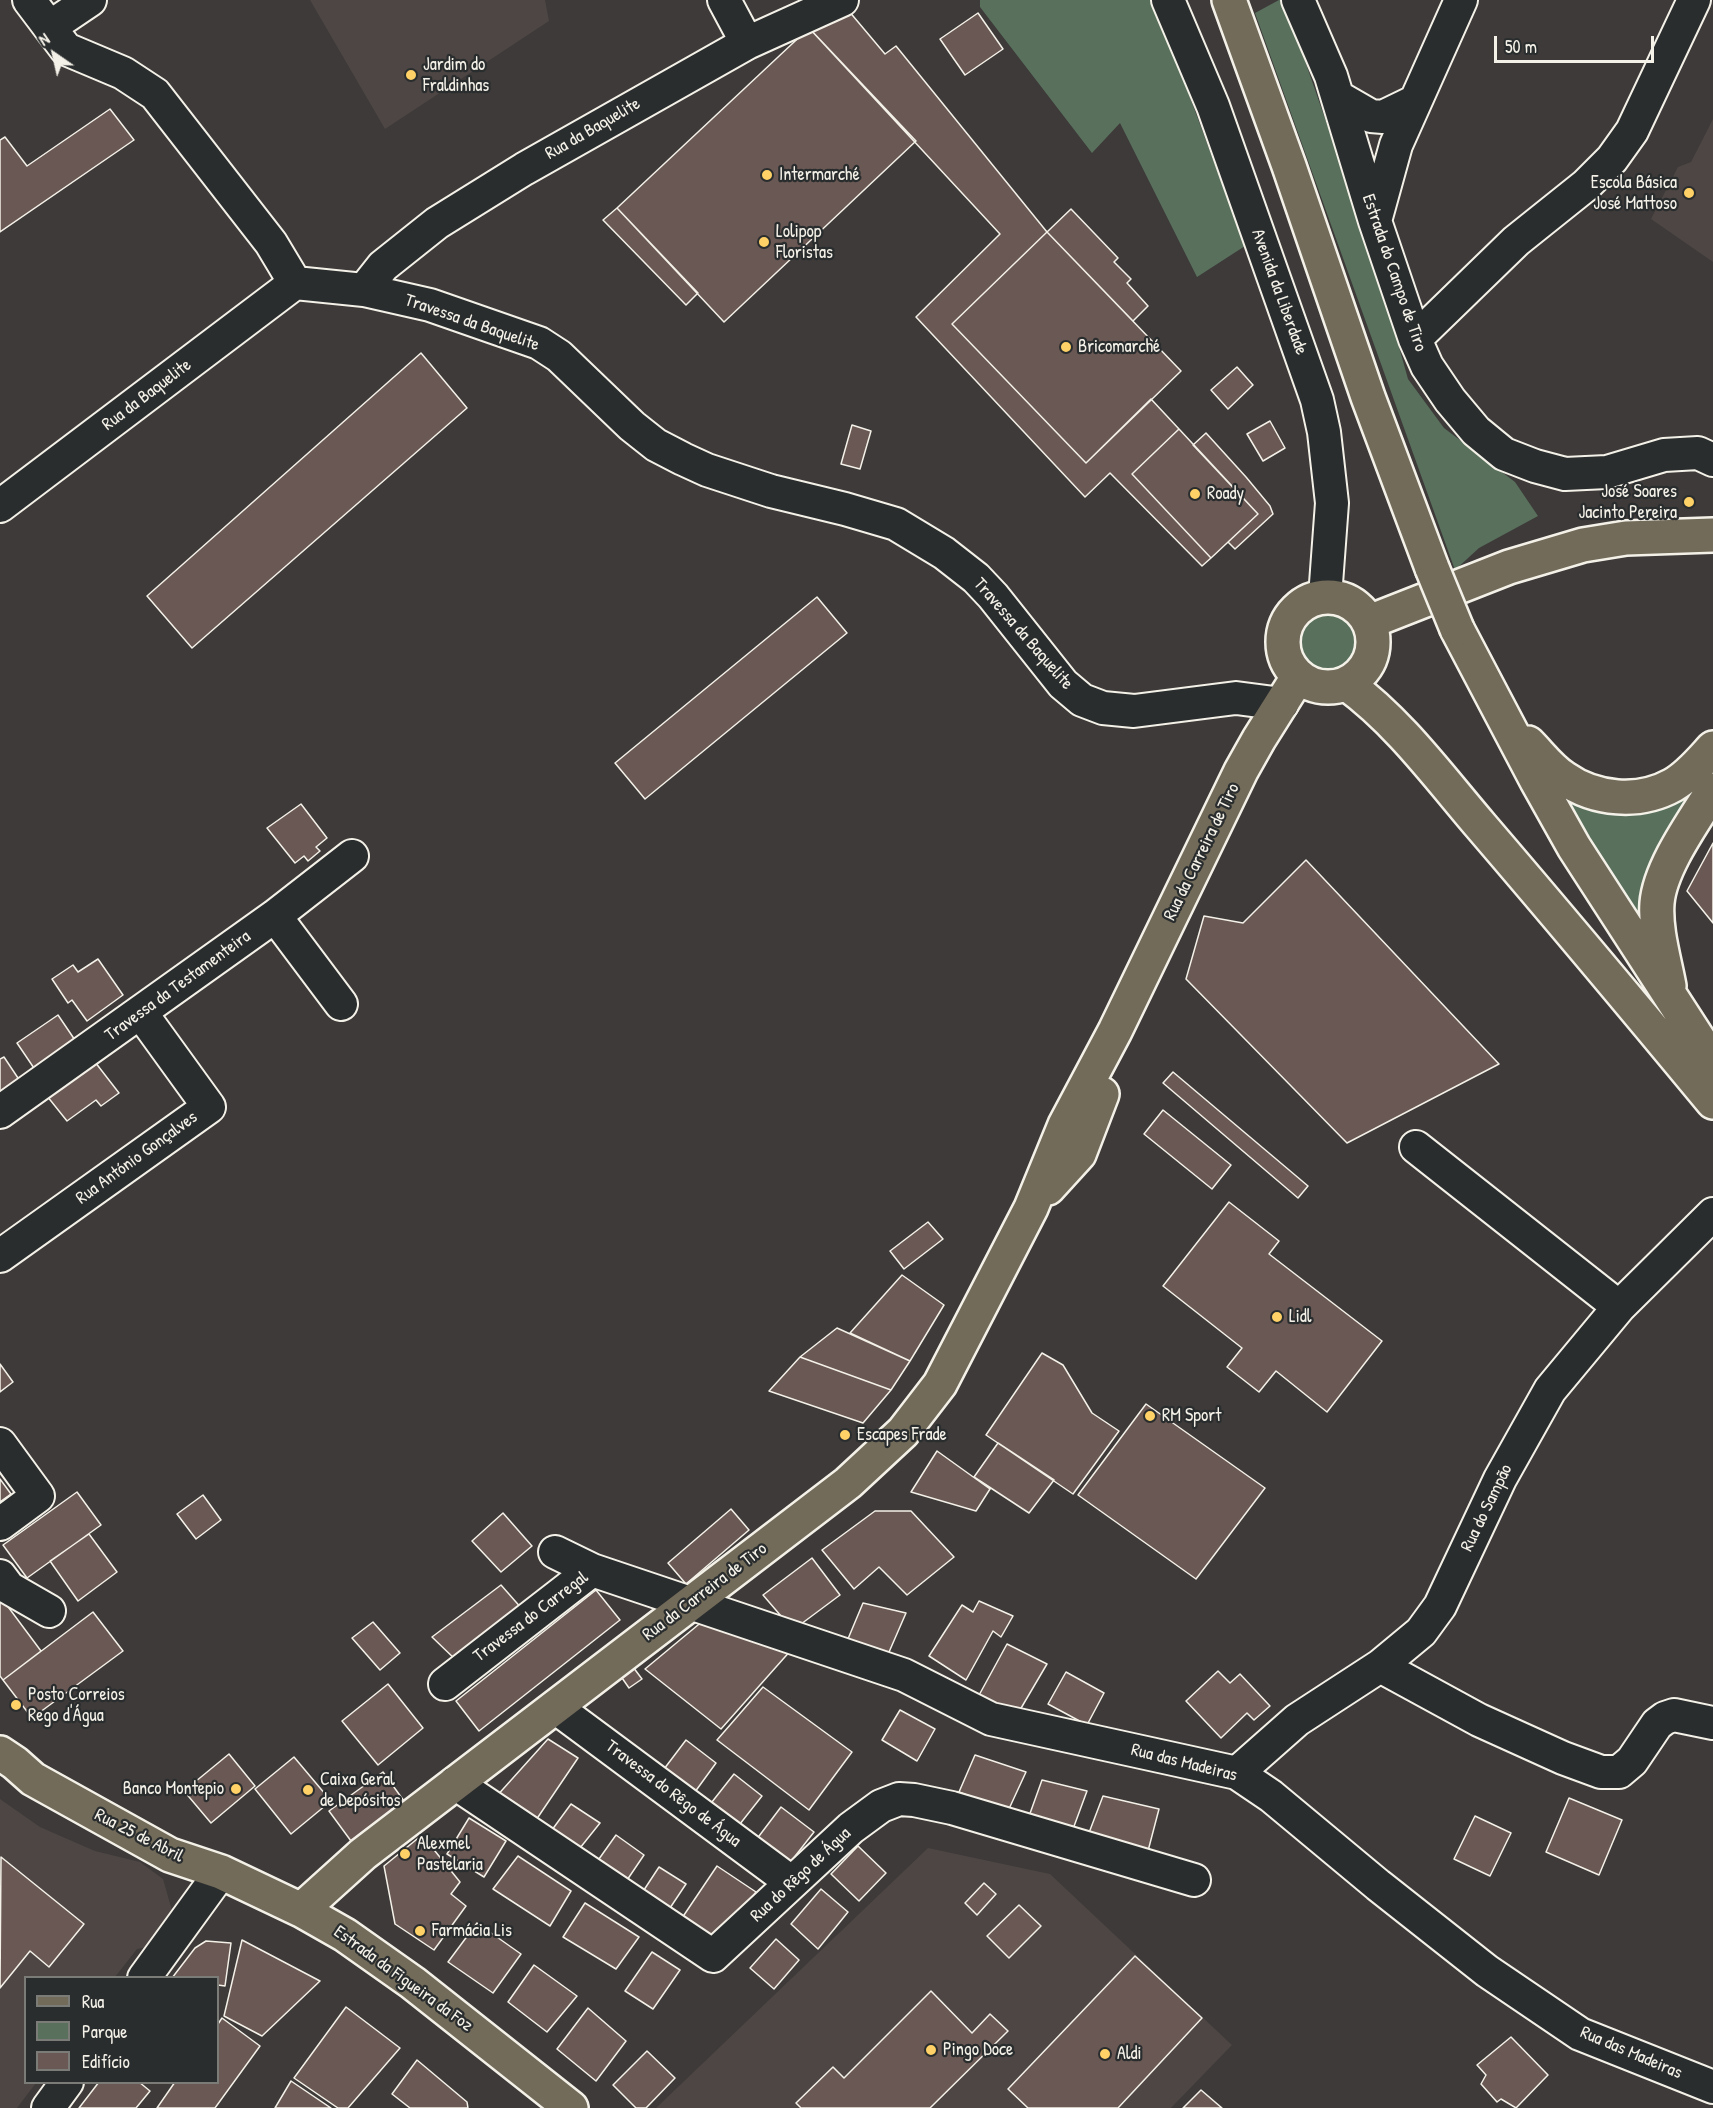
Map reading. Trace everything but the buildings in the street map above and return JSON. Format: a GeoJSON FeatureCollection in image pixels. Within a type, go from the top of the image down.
{"type":"FeatureCollection","features":[{"type":"Feature","properties":{"kind":"main road"},"geometry":{"type":"LineString","coordinates":[[1229,0],[1368,397],[1457,629],[1500,713],[1574,847],[1713,1062]]}},
{"type":"Feature","properties":{"kind":"main road"},"geometry":{"type":"LineString","coordinates":[[1369,622],[1509,567],[1583,545],[1626,538],[1713,536]]}},
{"type":"Feature","properties":{"kind":"main road"},"geometry":{"type":"LineString","coordinates":[[1325,597],[1347,600],[1363,613],[1369,622],[1373,634],[1371,658],[1365,668],[1347,684],[1327,688],[1307,682],[1290,690],[1283,649],[1285,627],[1301,605],[1312,599],[1325,597]]}},
{"type":"Feature","properties":{"kind":"main road"},"geometry":{"type":"LineString","coordinates":[[1347,684],[1373,704],[1404,737],[1542,897],[1713,1102]]}},
{"type":"Feature","properties":{"kind":"main road","name":"Rua da Carreira de Tiro"},"geometry":{"type":"LineString","coordinates":[[301,1910],[363,1854],[848,1483],[903,1432],[940,1384],[1031,1208],[1072,1139],[1115,1031],[1241,771],[1290,690]]}},
{"type":"Feature","properties":{"kind":"main road"},"geometry":{"type":"LineString","coordinates":[[1500,713],[1562,777],[1588,791],[1616,798],[1644,795],[1671,786],[1694,769],[1713,748]]}},
{"type":"Feature","properties":{"kind":"main road"},"geometry":{"type":"LineString","coordinates":[[1672,999],[1657,916],[1660,890],[1667,868],[1713,790]]}},
{"type":"Feature","properties":{"kind":"main road","name":"Rua 25 de Abril"},"geometry":{"type":"LineString","coordinates":[[7,1758],[33,1779],[170,1855],[221,1872]]}},
{"type":"Feature","properties":{"kind":"main road","name":"Estrada da Figueira da Foz"},"geometry":{"type":"LineString","coordinates":[[221,1872],[301,1910],[345,1935],[413,1983],[563,2105]]}},
{"type":"Feature","properties":{"kind":"street"},"geometry":{"type":"LineString","coordinates":[[30,0],[66,49],[123,73],[155,94],[271,243],[295,283]]}},
{"type":"Feature","properties":{"kind":"street"},"geometry":{"type":"LineString","coordinates":[[50,27],[90,0]]}},
{"type":"Feature","properties":{"kind":"street"},"geometry":{"type":"LineString","coordinates":[[724,0],[747,43]]}},
{"type":"Feature","properties":{"kind":"street","name":"Rua da Baquelite"},"geometry":{"type":"LineString","coordinates":[[364,290],[383,266],[437,223],[534,164],[747,43],[842,0]]}},
{"type":"Feature","properties":{"kind":"street","name":"Avenida da Liberdade"},"geometry":{"type":"LineString","coordinates":[[1168,0],[1213,106],[1317,400],[1324,432],[1332,503],[1325,597]]}},
{"type":"Feature","properties":{"kind":"street","name":"Estrada do Campo de Tiro"},"geometry":{"type":"LineString","coordinates":[[1299,0],[1331,76],[1374,220],[1426,366],[1476,431],[1504,454],[1565,474],[1607,472],[1664,455],[1698,453],[1713,460]]}},
{"type":"Feature","properties":{"kind":"street"},"geometry":{"type":"LineString","coordinates":[[1374,220],[1396,145],[1461,0]]}},
{"type":"Feature","properties":{"kind":"street"},"geometry":{"type":"LineString","coordinates":[[1415,339],[1516,241],[1586,185],[1612,159],[1632,131],[1694,0]]}},
{"type":"Feature","properties":{"kind":"street"},"geometry":{"type":"LineString","coordinates":[[1338,97],[1371,116],[1383,117],[1414,102]]}},
{"type":"Feature","properties":{"kind":"street","name":"Rua da Baquelite"},"geometry":{"type":"LineString","coordinates":[[0,506],[295,283]]}},
{"type":"Feature","properties":{"kind":"street","name":"Travessa da Baquelite"},"geometry":{"type":"LineString","coordinates":[[295,283],[364,290],[430,305],[538,343],[559,356],[656,445],[691,463],[771,491],[896,524],[976,578],[1063,684],[1082,700],[1103,708],[1134,711],[1290,690]]}},
{"type":"Feature","properties":{"kind":"street","name":"Travessa da Testamenteira"},"geometry":{"type":"LineString","coordinates":[[0,1112],[275,916],[352,856]]}},
{"type":"Feature","properties":{"kind":"street"},"geometry":{"type":"LineString","coordinates":[[275,916],[341,1004]]}},
{"type":"Feature","properties":{"kind":"street","name":"Rua António Gonçalves"},"geometry":{"type":"LineString","coordinates":[[0,1256],[209,1107],[141,1013]]}},
{"type":"Feature","properties":{"kind":"street"},"geometry":{"type":"LineString","coordinates":[[1416,1147],[1619,1307]]}},
{"type":"Feature","properties":{"kind":"street","name":"Rua do Sampão"},"geometry":{"type":"LineString","coordinates":[[1237,1773],[1297,1720],[1380,1666],[1421,1632],[1440,1606],[1500,1479],[1550,1390],[1619,1307],[1713,1214]]}},
{"type":"Feature","properties":{"kind":"street"},"geometry":{"type":"LineString","coordinates":[[0,1444],[38,1496],[0,1524]]}},
{"type":"Feature","properties":{"kind":"street"},"geometry":{"type":"LineString","coordinates":[[555,1552],[592,1570]]}},
{"type":"Feature","properties":{"kind":"street","name":"Travessa do Carregal"},"geometry":{"type":"LineString","coordinates":[[445,1684],[592,1570],[691,1604]]}},
{"type":"Feature","properties":{"kind":"street"},"geometry":{"type":"LineString","coordinates":[[0,1576],[9,1588],[49,1611]]}},
{"type":"Feature","properties":{"kind":"street","name":"Rua das Madeiras"},"geometry":{"type":"LineString","coordinates":[[691,1604],[904,1675],[991,1719],[1237,1773],[1270,1796],[1487,1971],[1580,2034],[1713,2087]]}},
{"type":"Feature","properties":{"kind":"street"},"geometry":{"type":"LineString","coordinates":[[1380,1666],[1479,1720],[1563,1758],[1601,1772],[1619,1772],[1632,1761],[1657,1724],[1674,1714],[1713,1723]]}},
{"type":"Feature","properties":{"kind":"street","name":"Travessa do Rêgo de Água"},"geometry":{"type":"LineString","coordinates":[[555,1707],[792,1882]]}},
{"type":"Feature","properties":{"kind":"street","name":"Rua do Rêgo de Água"},"geometry":{"type":"LineString","coordinates":[[455,1783],[713,1956],[851,1828],[881,1806],[899,1799],[952,1808],[1194,1880]]}},
{"type":"Feature","properties":{"kind":"street"},"geometry":{"type":"LineString","coordinates":[[145,1976],[221,1872]]}},
{"type":"Feature","properties":{"kind":"street"},"geometry":{"type":"LineString","coordinates":[[48,2108],[66,2084]]}},
{"type":"Feature","properties":{"kind":"shaded area","name":"Jardim do Fraldinhas"},"geometry":{"type":"Polygon","coordinates":[[[310,0],[545,0],[549,21],[385,129],[310,0]]]}},
{"type":"Feature","properties":{"kind":"shaded area","name":"Escola Básica José Mattoso"},"geometry":{"type":"Polygon","coordinates":[[[1713,119],[1713,262],[1651,219],[1678,167],[1691,162],[1713,119]]]}},
{"type":"Feature","properties":{"kind":"shaded area"},"geometry":{"type":"Polygon","coordinates":[[[0,1799],[40,1827],[95,1851],[140,1862],[163,1879],[173,1914],[154,1946],[137,1949],[116,1976],[24,1976],[24,2084],[35,2084],[17,2108],[0,2108],[0,1799]]]}},
{"type":"Feature","properties":{"kind":"shaded area"},"geometry":{"type":"Polygon","coordinates":[[[928,1848],[1050,1874],[1232,2045],[1171,2108],[656,2108],[928,1848]]]}},
{"type":"Feature","properties":{"kind":"green space"},"geometry":{"type":"Polygon","coordinates":[[[980,0],[1154,0],[1245,246],[1197,277],[1120,123],[1092,153],[980,7],[980,0]]]}},
{"type":"Feature","properties":{"kind":"green space"},"geometry":{"type":"Polygon","coordinates":[[[1279,0],[1284,0],[1378,272],[1408,379],[1444,428],[1515,482],[1538,516],[1479,548],[1455,570],[1255,13],[1279,0]]]}},
{"type":"Feature","properties":{"kind":"green space"},"geometry":{"type":"Polygon","coordinates":[[[1319,610],[1340,616],[1349,622],[1360,638],[1361,647],[1357,656],[1349,665],[1335,671],[1321,670],[1309,664],[1301,653],[1297,641],[1298,628],[1305,617],[1319,610]]]}},
{"type":"Feature","properties":{"kind":"green space"},"geometry":{"type":"Polygon","coordinates":[[[1703,777],[1641,920],[1565,797],[1703,777]]]}},
{"type":"Feature","properties":{"kind":"place","name":"Jardim do Fraldinhas"},"geometry":{"type":"Point","coordinates":[411,75]}},
{"type":"Feature","properties":{"kind":"place","name":"Intermarché"},"geometry":{"type":"Point","coordinates":[767,175]}},
{"type":"Feature","properties":{"kind":"place","name":"Escola Básica José Mattoso"},"geometry":{"type":"Point","coordinates":[1689,193]}},
{"type":"Feature","properties":{"kind":"place","name":"Lolipop Floristas"},"geometry":{"type":"Point","coordinates":[764,242]}},
{"type":"Feature","properties":{"kind":"place","name":"Bricomarché"},"geometry":{"type":"Point","coordinates":[1066,347]}},
{"type":"Feature","properties":{"kind":"place","name":"Roady"},"geometry":{"type":"Point","coordinates":[1195,494]}},
{"type":"Feature","properties":{"kind":"place","name":"José Soares Jacinto Pereira"},"geometry":{"type":"Point","coordinates":[1689,502]}},
{"type":"Feature","properties":{"kind":"place","name":"Lidl"},"geometry":{"type":"Point","coordinates":[1277,1317]}},
{"type":"Feature","properties":{"kind":"place","name":"RM Sport"},"geometry":{"type":"Point","coordinates":[1150,1416]}},
{"type":"Feature","properties":{"kind":"place","name":"Escapes Frade"},"geometry":{"type":"Point","coordinates":[845,1435]}},
{"type":"Feature","properties":{"kind":"place","name":"Posto Correios Rego d'Água"},"geometry":{"type":"Point","coordinates":[16,1705]}},
{"type":"Feature","properties":{"kind":"place","name":"Banco Montepio"},"geometry":{"type":"Point","coordinates":[236,1789]}},
{"type":"Feature","properties":{"kind":"place","name":"Caixa Geral de Depósitos"},"geometry":{"type":"Point","coordinates":[308,1790]}},
{"type":"Feature","properties":{"kind":"place","name":"Alexmel Pastelaria"},"geometry":{"type":"Point","coordinates":[405,1854]}},
{"type":"Feature","properties":{"kind":"place","name":"Farmácia Lis"},"geometry":{"type":"Point","coordinates":[420,1931]}},
{"type":"Feature","properties":{"kind":"place","name":"Pingo Doce"},"geometry":{"type":"Point","coordinates":[931,2050]}},
{"type":"Feature","properties":{"kind":"place","name":"Aldi"},"geometry":{"type":"Point","coordinates":[1105,2054]}}]}
